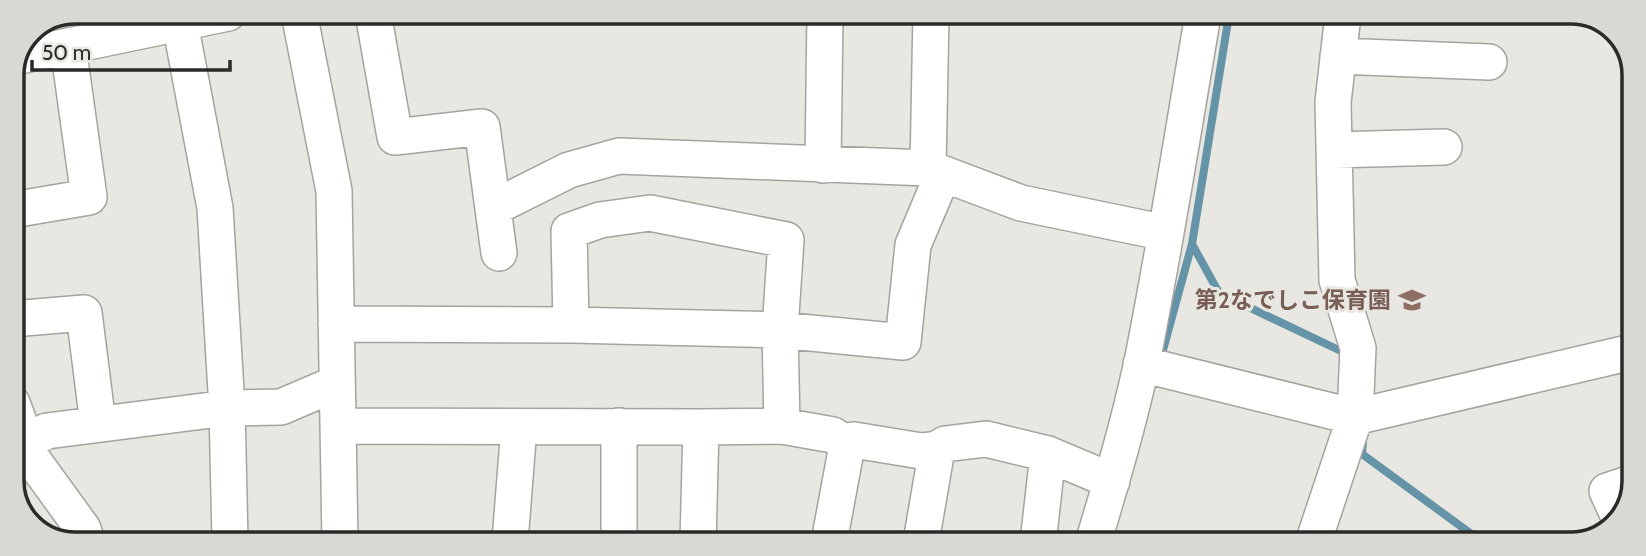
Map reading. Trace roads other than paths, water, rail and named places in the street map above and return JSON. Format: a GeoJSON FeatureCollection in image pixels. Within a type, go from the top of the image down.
{"type":"FeatureCollection","features":[{"type":"Feature","properties":{"kind":"street"},"geometry":{"type":"LineString","coordinates":[[29,54],[175,24]]}},
{"type":"Feature","properties":{"kind":"street"},"geometry":{"type":"LineString","coordinates":[[180,24],[215,208],[227,408],[230,532]]}},
{"type":"Feature","properties":{"kind":"street"},"geometry":{"type":"LineString","coordinates":[[301,24],[334,191],[340,532]]}},
{"type":"Feature","properties":{"kind":"street"},"geometry":{"type":"LineString","coordinates":[[375,24],[395,137],[482,127],[499,253]]}},
{"type":"Feature","properties":{"kind":"street"},"geometry":{"type":"LineString","coordinates":[[823,165],[825,24]]}},
{"type":"Feature","properties":{"kind":"street"},"geometry":{"type":"LineString","coordinates":[[336,324],[571,325],[780,330],[903,342],[913,244],[935,171],[931,24]]}},
{"type":"Feature","properties":{"kind":"street"},"geometry":{"type":"LineString","coordinates":[[1096,532],[1153,367],[1166,233],[1201,24]]}},
{"type":"Feature","properties":{"kind":"street"},"geometry":{"type":"LineString","coordinates":[[1327,532],[1356,417],[1358,348],[1337,280],[1333,102],[1342,24]]}},
{"type":"Feature","properties":{"kind":"street"},"geometry":{"type":"LineString","coordinates":[[24,208],[89,197],[68,46]]}},
{"type":"Feature","properties":{"kind":"street"},"geometry":{"type":"LineString","coordinates":[[1338,56],[1489,62]]}},
{"type":"Feature","properties":{"kind":"street"},"geometry":{"type":"LineString","coordinates":[[1334,150],[1444,147]]}},
{"type":"Feature","properties":{"kind":"street"},"geometry":{"type":"LineString","coordinates":[[493,208],[569,170],[619,156],[935,171],[1021,203],[1166,233]]}},
{"type":"Feature","properties":{"kind":"street"},"geometry":{"type":"LineString","coordinates":[[571,325],[569,231],[600,220],[650,213],[786,240],[780,330],[782,426]]}},
{"type":"Feature","properties":{"kind":"street"},"geometry":{"type":"LineString","coordinates":[[25,318],[84,313],[98,424]]}},
{"type":"Feature","properties":{"kind":"street"},"geometry":{"type":"LineString","coordinates":[[1153,367],[1356,417],[1622,354]]}},
{"type":"Feature","properties":{"kind":"street"},"geometry":{"type":"LineString","coordinates":[[25,440],[47,431],[98,424],[227,408],[281,407],[337,383]]}},
{"type":"Feature","properties":{"kind":"street"},"geometry":{"type":"LineString","coordinates":[[338,426],[782,426],[832,435],[843,442],[846,451],[831,532]]}},
{"type":"Feature","properties":{"kind":"street"},"geometry":{"type":"LineString","coordinates":[[619,426],[619,528]]}},
{"type":"Feature","properties":{"kind":"street"},"geometry":{"type":"LineString","coordinates":[[511,532],[519,427]]}},
{"type":"Feature","properties":{"kind":"street"},"geometry":{"type":"LineString","coordinates":[[698,532],[701,427]]}},
{"type":"Feature","properties":{"kind":"street"},"geometry":{"type":"LineString","coordinates":[[843,442],[855,440],[921,451],[937,449],[945,444],[986,439],[1048,454],[1112,481]]}},
{"type":"Feature","properties":{"kind":"street"},"geometry":{"type":"LineString","coordinates":[[25,449],[84,532]]}},
{"type":"Feature","properties":{"kind":"street"},"geometry":{"type":"LineString","coordinates":[[923,532],[937,449]]}},
{"type":"Feature","properties":{"kind":"street"},"geometry":{"type":"LineString","coordinates":[[1039,532],[1048,454]]}},
{"type":"Feature","properties":{"kind":"street"},"geometry":{"type":"LineString","coordinates":[[1614,506],[1608,491],[1621,486]]}},
{"type":"Feature","properties":{"kind":"waterway"},"geometry":{"type":"LineString","coordinates":[[1160,361],[1192,244],[1228,24]]}},
{"type":"Feature","properties":{"kind":"waterway"},"geometry":{"type":"LineString","coordinates":[[1192,244],[1219,293],[1350,353]]}},
{"type":"Feature","properties":{"kind":"waterway"},"geometry":{"type":"LineString","coordinates":[[1363,441],[1362,454],[1469,532]]}},
{"type":"Feature","properties":{"kind":"place","name":"第2なでしこ保育園"},"geometry":{"type":"Point","coordinates":[1412,300]}}]}
